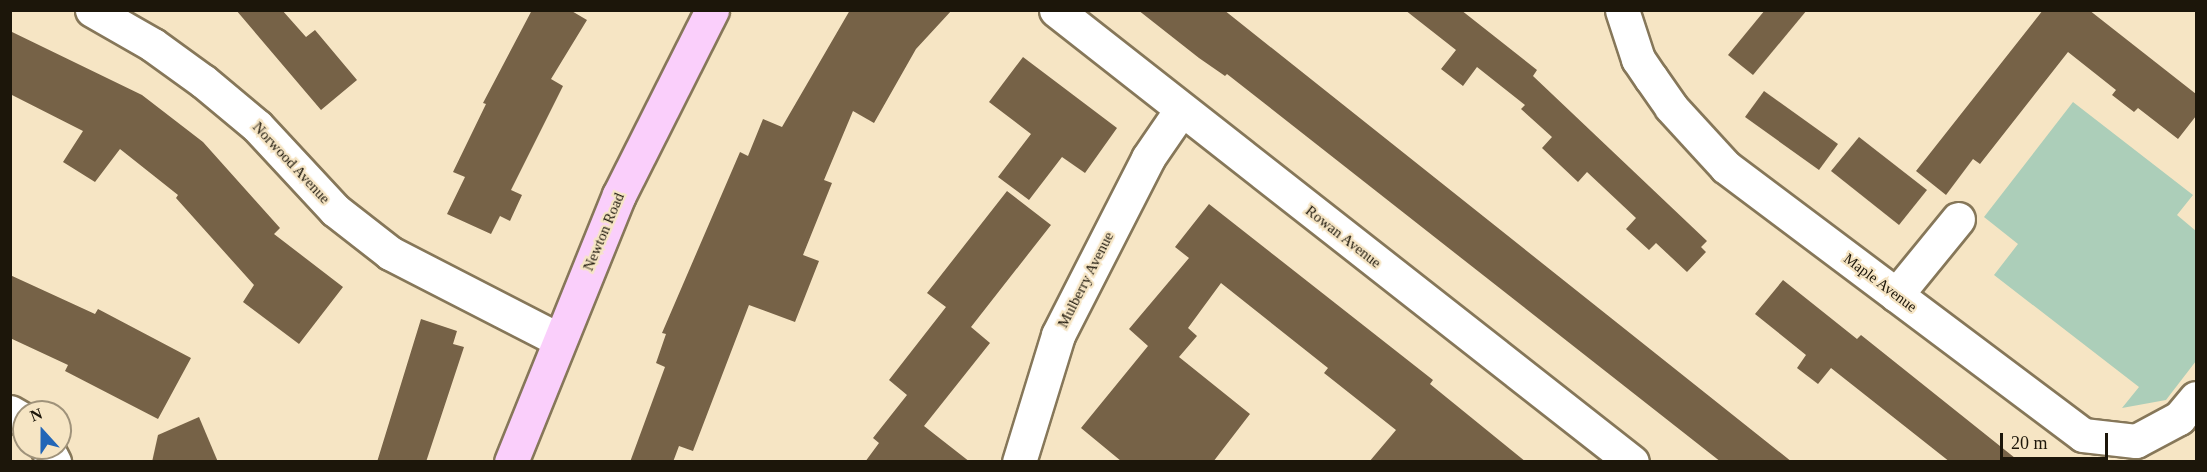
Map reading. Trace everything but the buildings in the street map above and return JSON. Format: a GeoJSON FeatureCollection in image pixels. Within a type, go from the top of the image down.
{"type":"FeatureCollection","features":[{"type":"Feature","properties":{"kind":"main road","name":"Newton Road"},"geometry":{"type":"LineString","coordinates":[[511,462],[619,195],[712,10]]}},
{"type":"Feature","properties":{"kind":"street","name":"Norwood Avenue"},"geometry":{"type":"LineString","coordinates":[[92,10],[153,45],[203,81],[257,126],[335,210],[390,253],[559,340]]}},
{"type":"Feature","properties":{"kind":"street","name":"Rowan Avenue"},"geometry":{"type":"LineString","coordinates":[[1056,10],[1632,462]]}},
{"type":"Feature","properties":{"kind":"street","name":"Maple Avenue"},"geometry":{"type":"LineString","coordinates":[[1622,10],[1638,59],[1671,107],[1726,167],[2083,435],[2136,441],[2179,418],[2196,398]]}},
{"type":"Feature","properties":{"kind":"street","name":"Mulberry Avenue"},"geometry":{"type":"LineString","coordinates":[[1019,462],[1058,335],[1148,158],[1181,110]]}},
{"type":"Feature","properties":{"kind":"street"},"geometry":{"type":"LineString","coordinates":[[1896,295],[1958,219]]}},
{"type":"Feature","properties":{"kind":"green space"},"geometry":{"type":"Polygon","coordinates":[[[2073,102],[2193,195],[2177,215],[2196,231],[2196,361],[2166,400],[2122,408],[2139,387],[1994,275],[2018,244],[1984,217],[2073,102]]]}}]}
